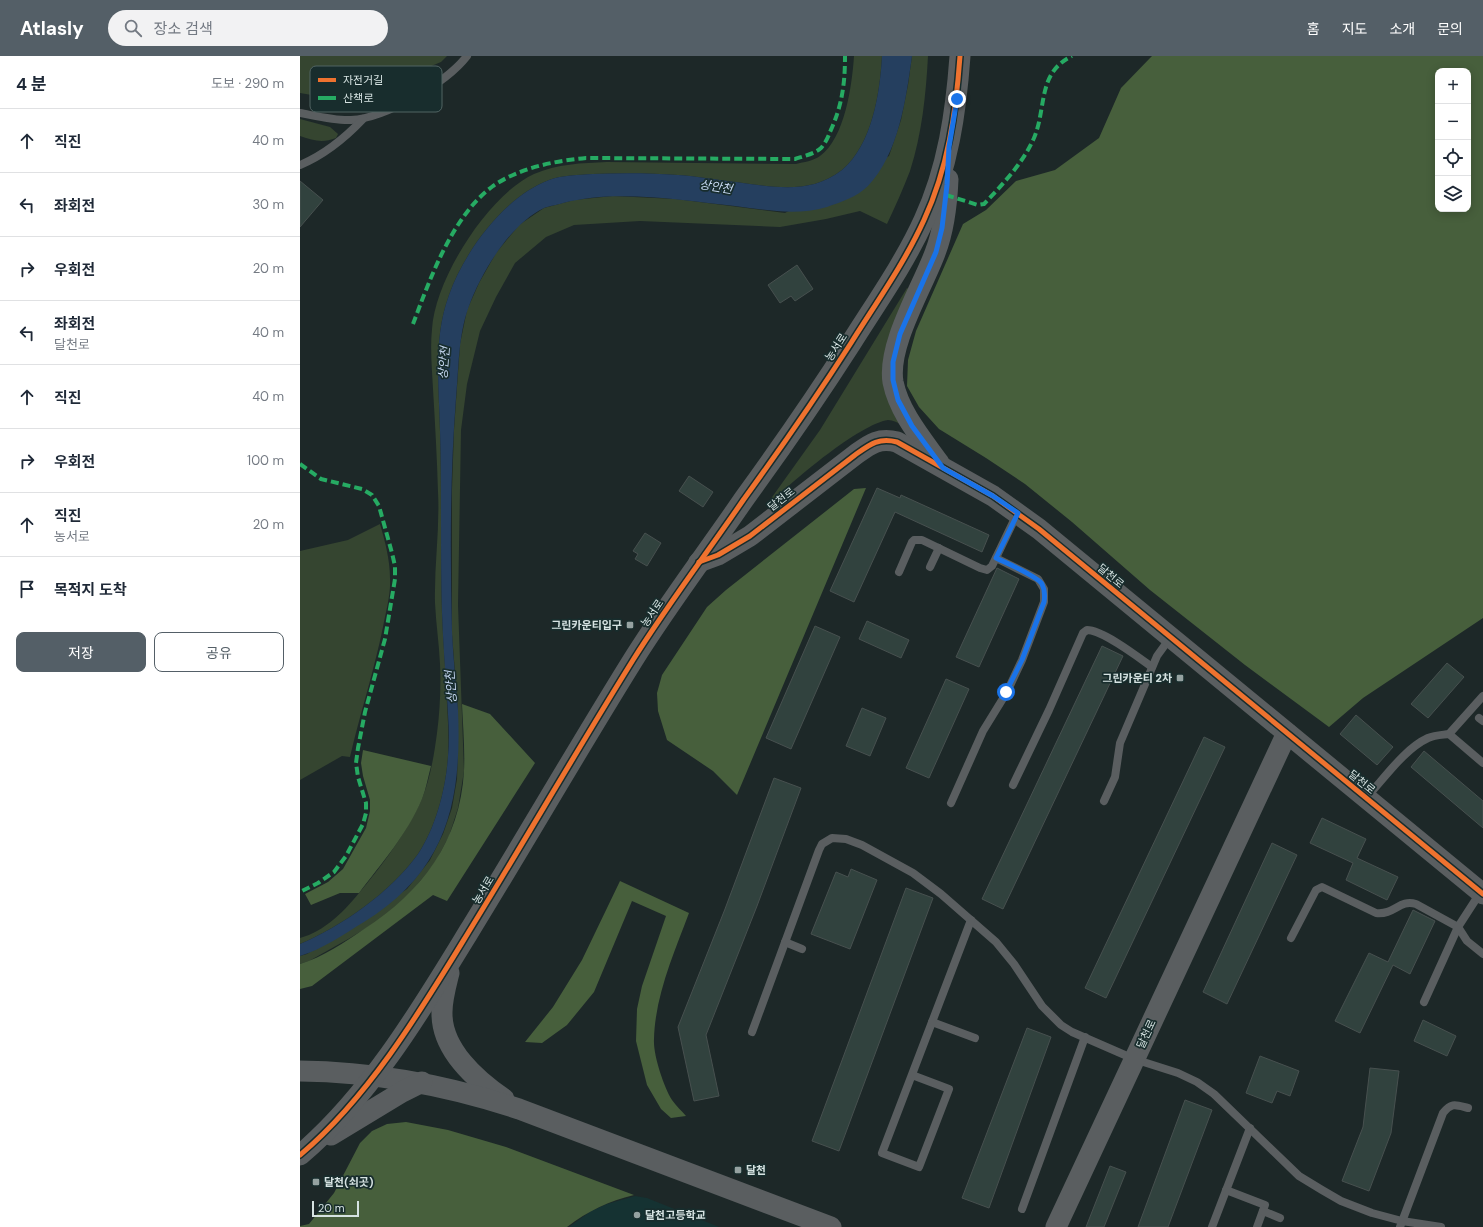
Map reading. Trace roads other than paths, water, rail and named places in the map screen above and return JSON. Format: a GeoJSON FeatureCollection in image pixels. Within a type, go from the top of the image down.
{"type":"FeatureCollection","features":[{"type":"Feature","properties":{"kind":"street","name":"농서로"},"geometry":{"type":"LineString","coordinates":[[306,1151],[339,1117],[375,1075],[407,1030],[451,962],[633,660],[699,562],[794,427],[909,251],[925,218],[939,182],[949,147],[957,99],[960,56]]}},
{"type":"Feature","properties":{"kind":"street"},"geometry":{"type":"LineString","coordinates":[[943,468],[912,426],[898,400],[893,380],[893,362],[900,334],[936,252],[946,207],[949,147]]}},
{"type":"Feature","properties":{"kind":"street","name":"달천로"},"geometry":{"type":"LineString","coordinates":[[699,562],[718,555],[750,536],[854,455],[871,444],[882,440],[897,442],[993,496],[1039,529],[1482,893]]}},
{"type":"Feature","properties":{"kind":"street","name":"달천로"},"geometry":{"type":"LineString","coordinates":[[1056,1227],[1287,733]]}},
{"type":"Feature","properties":{"kind":"street"},"geometry":{"type":"LineString","coordinates":[[451,962],[442,1013],[445,1035],[460,1060],[486,1086],[519,1109]]}},
{"type":"Feature","properties":{"kind":"street"},"geometry":{"type":"LineString","coordinates":[[300,1071],[324,1071],[375,1075],[422,1082],[485,1098],[519,1109],[830,1227]]}},
{"type":"Feature","properties":{"kind":"street"},"geometry":{"type":"LineString","coordinates":[[306,1151],[402,1092],[422,1082]]}},
{"type":"Feature","properties":{"kind":"lane"},"geometry":{"type":"LineString","coordinates":[[442,79],[467,56]]}},
{"type":"Feature","properties":{"kind":"lane"},"geometry":{"type":"LineString","coordinates":[[300,113],[350,120],[363,119],[383,112]]}},
{"type":"Feature","properties":{"kind":"lane"},"geometry":{"type":"LineString","coordinates":[[300,165],[319,157],[363,119]]}},
{"type":"Feature","properties":{"kind":"lane"},"geometry":{"type":"LineString","coordinates":[[899,572],[914,540],[922,540],[987,570],[992,566],[1018,513]]}},
{"type":"Feature","properties":{"kind":"lane"},"geometry":{"type":"LineString","coordinates":[[930,567],[939,548]]}},
{"type":"Feature","properties":{"kind":"lane"},"geometry":{"type":"LineString","coordinates":[[951,803],[983,731],[1006,692],[1022,660],[1044,602],[1044,589],[1038,579],[996,558]]}},
{"type":"Feature","properties":{"kind":"lane"},"geometry":{"type":"LineString","coordinates":[[1013,786],[1083,633],[1087,630],[1098,632],[1152,667]]}},
{"type":"Feature","properties":{"kind":"lane"},"geometry":{"type":"LineString","coordinates":[[1104,801],[1115,777],[1120,743],[1157,656],[1170,638]]}},
{"type":"Feature","properties":{"kind":"lane"},"geometry":{"type":"LineString","coordinates":[[1366,798],[1406,754],[1428,738],[1449,734],[1483,696]]}},
{"type":"Feature","properties":{"kind":"lane"},"geometry":{"type":"LineString","coordinates":[[1449,734],[1483,763]]}},
{"type":"Feature","properties":{"kind":"lane"},"geometry":{"type":"LineString","coordinates":[[752,1032],[819,850],[822,844],[832,838],[846,839],[862,845],[913,873],[971,920],[996,942],[1006,954],[1042,1006],[1050,1015],[1072,1032],[1134,1059],[1178,1073],[1197,1082],[1214,1094],[1299,1176],[1341,1201],[1401,1224],[1441,1227]]}},
{"type":"Feature","properties":{"kind":"lane"},"geometry":{"type":"LineString","coordinates":[[1291,938],[1316,890],[1318,887],[1322,887],[1376,913],[1383,914],[1393,910],[1403,903],[1409,902],[1416,904],[1458,927],[1467,941],[1483,954]]}},
{"type":"Feature","properties":{"kind":"lane"},"geometry":{"type":"LineString","coordinates":[[1424,1002],[1458,927],[1482,893]]}},
{"type":"Feature","properties":{"kind":"lane"},"geometry":{"type":"LineString","coordinates":[[912,1074],[949,1089],[919,1167],[882,1153],[912,1074],[971,920]]}},
{"type":"Feature","properties":{"kind":"lane"},"geometry":{"type":"LineString","coordinates":[[785,942],[802,949]]}},
{"type":"Feature","properties":{"kind":"lane"},"geometry":{"type":"LineString","coordinates":[[932,1022],[975,1038]]}},
{"type":"Feature","properties":{"kind":"lane"},"geometry":{"type":"LineString","coordinates":[[1022,1209],[1085,1038]]}},
{"type":"Feature","properties":{"kind":"lane"},"geometry":{"type":"LineString","coordinates":[[1401,1224],[1443,1113],[1448,1106],[1455,1105],[1468,1108]]}},
{"type":"Feature","properties":{"kind":"lane"},"geometry":{"type":"LineString","coordinates":[[1212,1227],[1250,1128]]}},
{"type":"Feature","properties":{"kind":"lane"},"geometry":{"type":"LineString","coordinates":[[1226,1190],[1265,1205],[1257,1227]]}},
{"type":"Feature","properties":{"kind":"lane"},"geometry":{"type":"LineString","coordinates":[[1263,1211],[1280,1218]]}},
{"type":"Feature","properties":{"kind":"water","name":"상안천"},"geometry":{"type":"Polygon","coordinates":[[[882,56],[912,56],[904,107],[894,142],[879,173],[864,190],[854,196],[827,207],[815,210],[792,212],[648,197],[626,196],[583,199],[546,207],[532,215],[508,237],[498,251],[474,293],[465,317],[461,340],[456,398],[451,514],[451,573],[452,631],[459,743],[457,774],[452,804],[444,831],[431,857],[414,880],[392,902],[341,936],[309,953],[300,956],[300,944],[316,937],[349,918],[394,882],[418,854],[430,832],[439,807],[447,768],[449,734],[442,613],[441,454],[438,380],[439,345],[444,311],[449,295],[456,278],[475,244],[516,199],[532,188],[549,180],[560,177],[625,173],[657,174],[692,176],[777,187],[804,186],[830,178],[842,170],[852,159],[861,147],[867,133],[876,102],[882,56]]]}},
{"type":"Feature","properties":{"kind":"place","name":"그린카운티입구"},"geometry":{"type":"Point","coordinates":[630,625]}},
{"type":"Feature","properties":{"kind":"place","name":"그린카운티 2차"},"geometry":{"type":"Point","coordinates":[1180,678]}},
{"type":"Feature","properties":{"kind":"place","name":"달천"},"geometry":{"type":"Point","coordinates":[738,1170]}},
{"type":"Feature","properties":{"kind":"place","name":"달천(쇠곳)"},"geometry":{"type":"Point","coordinates":[316,1182]}},
{"type":"Feature","properties":{"kind":"place","name":"달천고등학교"},"geometry":{"type":"Point","coordinates":[637,1215]}}]}
